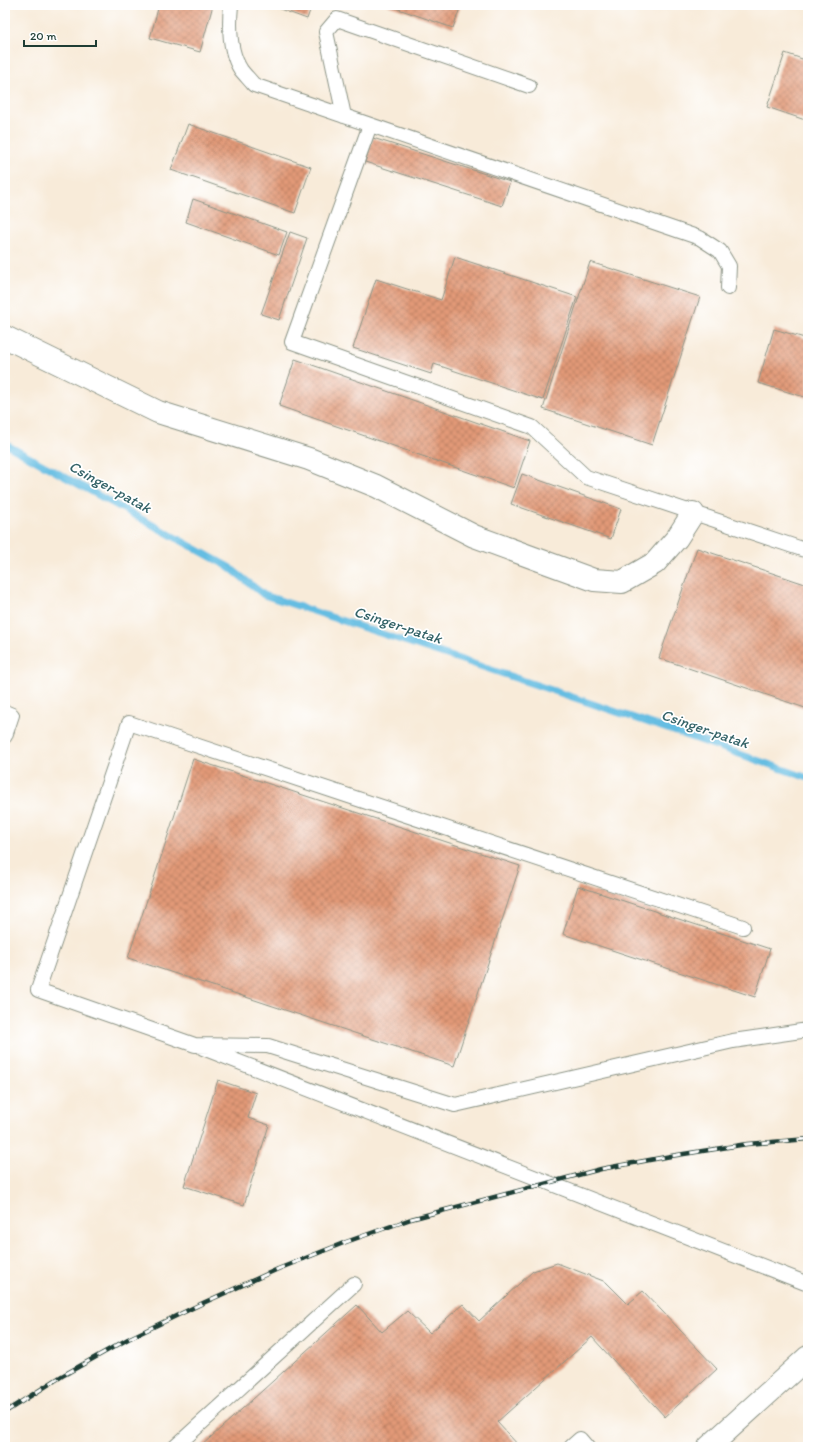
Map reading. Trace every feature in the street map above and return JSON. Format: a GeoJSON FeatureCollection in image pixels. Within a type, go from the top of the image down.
{"type":"FeatureCollection","features":[{"type":"Feature","properties":{"kind":"street"},"geometry":{"type":"LineString","coordinates":[[5,337],[158,412],[309,459],[376,486],[474,536],[594,580],[622,582],[655,563],[677,538],[693,513]]}},
{"type":"Feature","properties":{"kind":"street"},"geometry":{"type":"LineString","coordinates":[[709,1447],[808,1357]]}},
{"type":"Feature","properties":{"kind":"lane"},"geometry":{"type":"LineString","coordinates":[[231,5],[230,17],[232,48],[240,69],[254,85],[700,238],[720,251],[730,266],[728,288]]}},
{"type":"Feature","properties":{"kind":"lane"},"geometry":{"type":"LineString","coordinates":[[344,116],[326,32],[337,19],[529,86]]}},
{"type":"Feature","properties":{"kind":"lane"},"geometry":{"type":"LineString","coordinates":[[370,125],[292,342],[532,427],[586,477],[808,551]]}},
{"type":"Feature","properties":{"kind":"lane"},"geometry":{"type":"LineString","coordinates":[[5,712],[12,715],[5,736]]}},
{"type":"Feature","properties":{"kind":"lane"},"geometry":{"type":"LineString","coordinates":[[743,927],[129,723],[38,990],[196,1045],[808,1284]]}},
{"type":"Feature","properties":{"kind":"lane"},"geometry":{"type":"LineString","coordinates":[[196,1045],[268,1046],[455,1105],[733,1041],[808,1030]]}},
{"type":"Feature","properties":{"kind":"lane"},"geometry":{"type":"LineString","coordinates":[[176,1447],[354,1284]]}},
{"type":"Feature","properties":{"kind":"lane"},"geometry":{"type":"LineString","coordinates":[[571,1447],[580,1439],[587,1447]]}},
{"type":"Feature","properties":{"kind":"building"},"geometry":{"type":"Polygon","coordinates":[[[159,5],[213,5],[200,52],[150,38],[159,5]]]}},
{"type":"Feature","properties":{"kind":"building"},"geometry":{"type":"Polygon","coordinates":[[[269,5],[312,5],[307,19],[269,5]]]}},
{"type":"Feature","properties":{"kind":"building"},"geometry":{"type":"Polygon","coordinates":[[[387,5],[461,5],[453,28],[387,5]]]}},
{"type":"Feature","properties":{"kind":"building"},"geometry":{"type":"Polygon","coordinates":[[[785,53],[808,61],[808,121],[767,107],[785,53]]]}},
{"type":"Feature","properties":{"kind":"building"},"geometry":{"type":"Polygon","coordinates":[[[188,124],[311,167],[295,213],[171,170],[188,124]]]}},
{"type":"Feature","properties":{"kind":"building"},"geometry":{"type":"Polygon","coordinates":[[[373,138],[510,182],[502,206],[365,162],[373,138]]]}},
{"type":"Feature","properties":{"kind":"building"},"geometry":{"type":"Polygon","coordinates":[[[193,199],[287,232],[279,255],[186,222],[193,199]]]}},
{"type":"Feature","properties":{"kind":"building"},"geometry":{"type":"Polygon","coordinates":[[[290,232],[307,238],[279,320],[261,314],[290,232]]]}},
{"type":"Feature","properties":{"kind":"building"},"geometry":{"type":"Polygon","coordinates":[[[455,257],[577,297],[543,400],[434,364],[431,374],[353,348],[376,279],[441,300],[455,257]]]}},
{"type":"Feature","properties":{"kind":"building"},"geometry":{"type":"Polygon","coordinates":[[[590,262],[700,297],[652,445],[543,409],[590,262]]]}},
{"type":"Feature","properties":{"kind":"building"},"geometry":{"type":"Polygon","coordinates":[[[774,329],[808,339],[808,398],[758,383],[774,329]]]}},
{"type":"Feature","properties":{"kind":"building"},"geometry":{"type":"Polygon","coordinates":[[[295,359],[530,441],[514,488],[279,406],[295,359]]]}},
{"type":"Feature","properties":{"kind":"building"},"geometry":{"type":"Polygon","coordinates":[[[522,474],[621,509],[611,539],[511,504],[522,474]]]}},
{"type":"Feature","properties":{"kind":"building"},"geometry":{"type":"Polygon","coordinates":[[[697,548],[808,585],[808,709],[659,658],[697,548]]]}},
{"type":"Feature","properties":{"kind":"building"},"geometry":{"type":"Polygon","coordinates":[[[193,759],[520,866],[454,1066],[128,958],[193,759]]]}},
{"type":"Feature","properties":{"kind":"building"},"geometry":{"type":"Polygon","coordinates":[[[578,886],[770,949],[755,997],[563,934],[578,886]]]}},
{"type":"Feature","properties":{"kind":"building"},"geometry":{"type":"Polygon","coordinates":[[[218,1080],[256,1093],[248,1118],[269,1125],[244,1205],[184,1186],[218,1080]]]}},
{"type":"Feature","properties":{"kind":"building"},"geometry":{"type":"Polygon","coordinates":[[[557,1263],[606,1282],[628,1304],[643,1291],[717,1369],[665,1417],[592,1337],[497,1422],[520,1447],[200,1447],[357,1305],[382,1332],[407,1311],[430,1333],[463,1304],[479,1321],[533,1271],[557,1263]]]}},
{"type":"Feature","properties":{"kind":"waterway","name":"Csinger-patak"},"geometry":{"type":"LineString","coordinates":[[5,444],[229,567],[264,595],[691,737],[808,778]]}},
{"type":"Feature","properties":{"kind":"railway"},"geometry":{"type":"LineString","coordinates":[[5,1412],[62,1376],[128,1339],[203,1303],[278,1269],[346,1242],[411,1219],[601,1169],[747,1144],[808,1139]]}}]}
